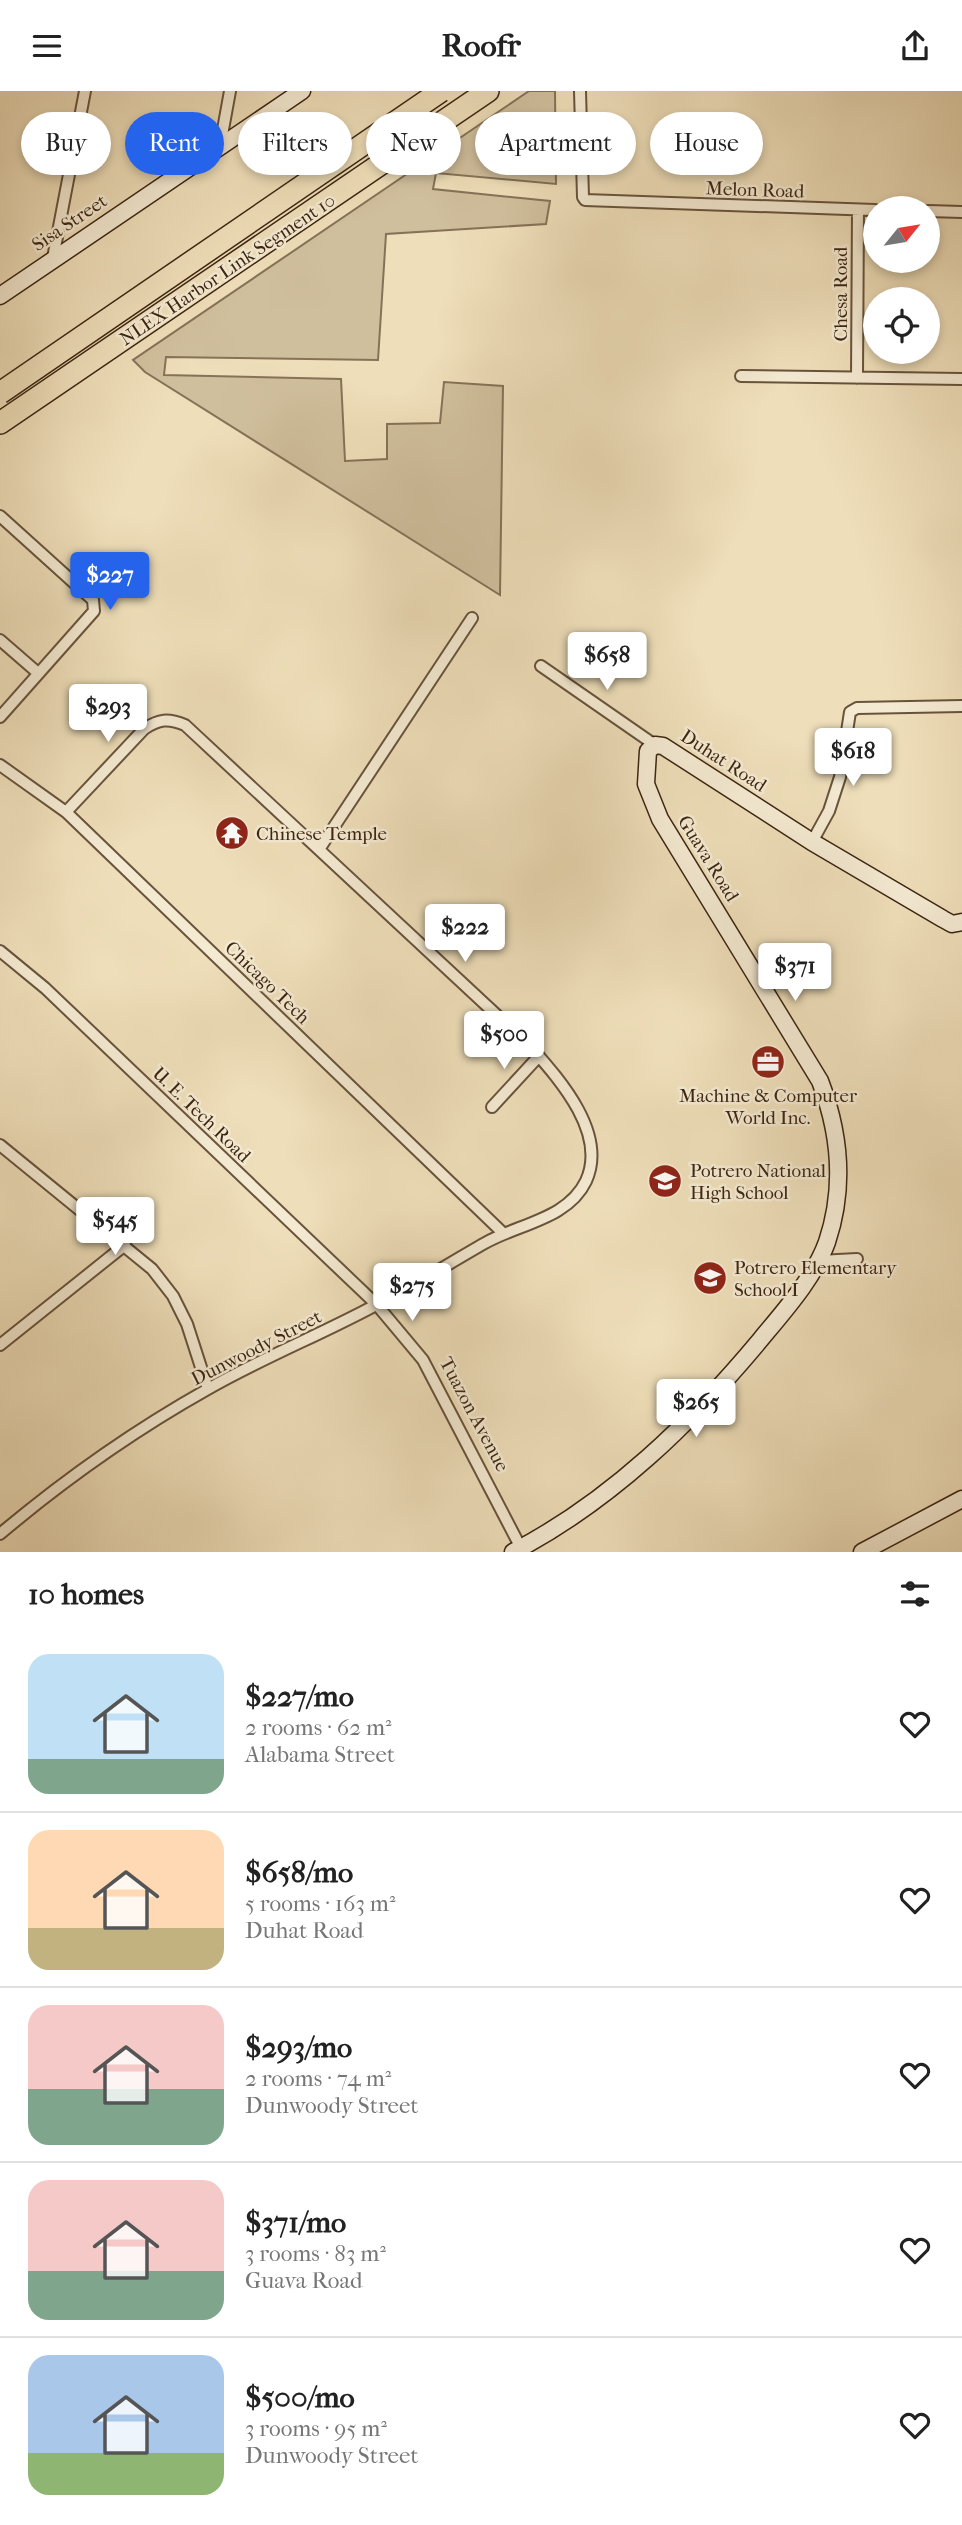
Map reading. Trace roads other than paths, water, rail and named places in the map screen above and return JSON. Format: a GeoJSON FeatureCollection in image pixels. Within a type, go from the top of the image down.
{"type":"FeatureCollection","features":[{"type":"Feature","properties":{"kind":"highway","name":"NLEX Harbor Link Segment 10"},"geometry":{"type":"LineString","coordinates":[[0,393],[441,91]]}},
{"type":"Feature","properties":{"kind":"highway","name":"NLEX Harbor Link Segment 10"},"geometry":{"type":"LineString","coordinates":[[0,423],[488,91]]}},
{"type":"Feature","properties":{"kind":"street"},"geometry":{"type":"LineString","coordinates":[[53,258],[85,91]]}},
{"type":"Feature","properties":{"kind":"street"},"geometry":{"type":"LineString","coordinates":[[224,124],[230,91]]}},
{"type":"Feature","properties":{"kind":"street","name":"Sisa Street"},"geometry":{"type":"LineString","coordinates":[[224,143],[302,91]]}},
{"type":"Feature","properties":{"kind":"street","name":"Melon Road"},"geometry":{"type":"LineString","coordinates":[[580,91],[585,200],[863,210]]}},
{"type":"Feature","properties":{"kind":"street","name":"Sisa Street"},"geometry":{"type":"LineString","coordinates":[[0,296],[177,175]]}},
{"type":"Feature","properties":{"kind":"street","name":"Chesa Road"},"geometry":{"type":"LineString","coordinates":[[857,378],[858,210]]}},
{"type":"Feature","properties":{"kind":"street"},"geometry":{"type":"LineString","coordinates":[[940,211],[962,212]]}},
{"type":"Feature","properties":{"kind":"street"},"geometry":{"type":"LineString","coordinates":[[741,376],[962,379]]}},
{"type":"Feature","properties":{"kind":"street"},"geometry":{"type":"LineString","coordinates":[[0,516],[93,600],[95,606],[94,611],[0,717]]}},
{"type":"Feature","properties":{"kind":"street"},"geometry":{"type":"LineString","coordinates":[[320,848],[472,618]]}},
{"type":"Feature","properties":{"kind":"street"},"geometry":{"type":"LineString","coordinates":[[0,640],[38,673]]}},
{"type":"Feature","properties":{"kind":"street","name":"Duhat Road"},"geometry":{"type":"LineString","coordinates":[[541,666],[655,745],[663,746],[812,842],[951,924],[962,922]]}},
{"type":"Feature","properties":{"kind":"street"},"geometry":{"type":"LineString","coordinates":[[812,842],[829,811],[840,777],[850,712],[857,708],[962,706]]}},
{"type":"Feature","properties":{"kind":"street","name":"Dunwoody Street"},"geometry":{"type":"LineString","coordinates":[[0,1534],[92,1463],[208,1389],[376,1305],[503,1233],[556,1212],[575,1198],[587,1179],[590,1156],[586,1128],[576,1105],[539,1056],[320,848],[185,725],[171,719],[157,720],[144,729],[66,812]]}},
{"type":"Feature","properties":{"kind":"street","name":"Guava Road"},"geometry":{"type":"LineString","coordinates":[[519,1551],[597,1498],[673,1436],[724,1383],[776,1321],[819,1261],[835,1209],[837,1144],[830,1109],[820,1081],[651,800],[645,766],[648,751],[655,745]]}},
{"type":"Feature","properties":{"kind":"street","name":"Chicago Tech"},"geometry":{"type":"LineString","coordinates":[[0,765],[66,812],[503,1233]]}},
{"type":"Feature","properties":{"kind":"street","name":"U. E. Tech Road"},"geometry":{"type":"LineString","coordinates":[[0,951],[45,988],[376,1305]]}},
{"type":"Feature","properties":{"kind":"street"},"geometry":{"type":"LineString","coordinates":[[492,1107],[539,1056]]}},
{"type":"Feature","properties":{"kind":"street"},"geometry":{"type":"LineString","coordinates":[[0,1145],[152,1269],[173,1296],[191,1335],[208,1389]]}},
{"type":"Feature","properties":{"kind":"street"},"geometry":{"type":"LineString","coordinates":[[0,1345],[125,1245]]}},
{"type":"Feature","properties":{"kind":"street"},"geometry":{"type":"LineString","coordinates":[[819,1261],[857,1259]]}},
{"type":"Feature","properties":{"kind":"street","name":"Tuazon Avenue"},"geometry":{"type":"LineString","coordinates":[[376,1305],[423,1360],[519,1551]]}},
{"type":"Feature","properties":{"kind":"street"},"geometry":{"type":"LineString","coordinates":[[862,1552],[962,1499]]}},
{"type":"Feature","properties":{"kind":"railway"},"geometry":{"type":"LineString","coordinates":[[0,392],[448,91]]}},
{"type":"Feature","properties":{"kind":"place","name":"Chinese Temple"},"geometry":{"type":"Point","coordinates":[232,833]}},
{"type":"Feature","properties":{"kind":"place","name":"Machine & Computer World Inc."},"geometry":{"type":"Point","coordinates":[768,1062]}},
{"type":"Feature","properties":{"kind":"place","name":"Potrero National High School"},"geometry":{"type":"Point","coordinates":[665,1181]}},
{"type":"Feature","properties":{"kind":"place","name":"Potrero Elementary School I"},"geometry":{"type":"Point","coordinates":[710,1278]}}]}
